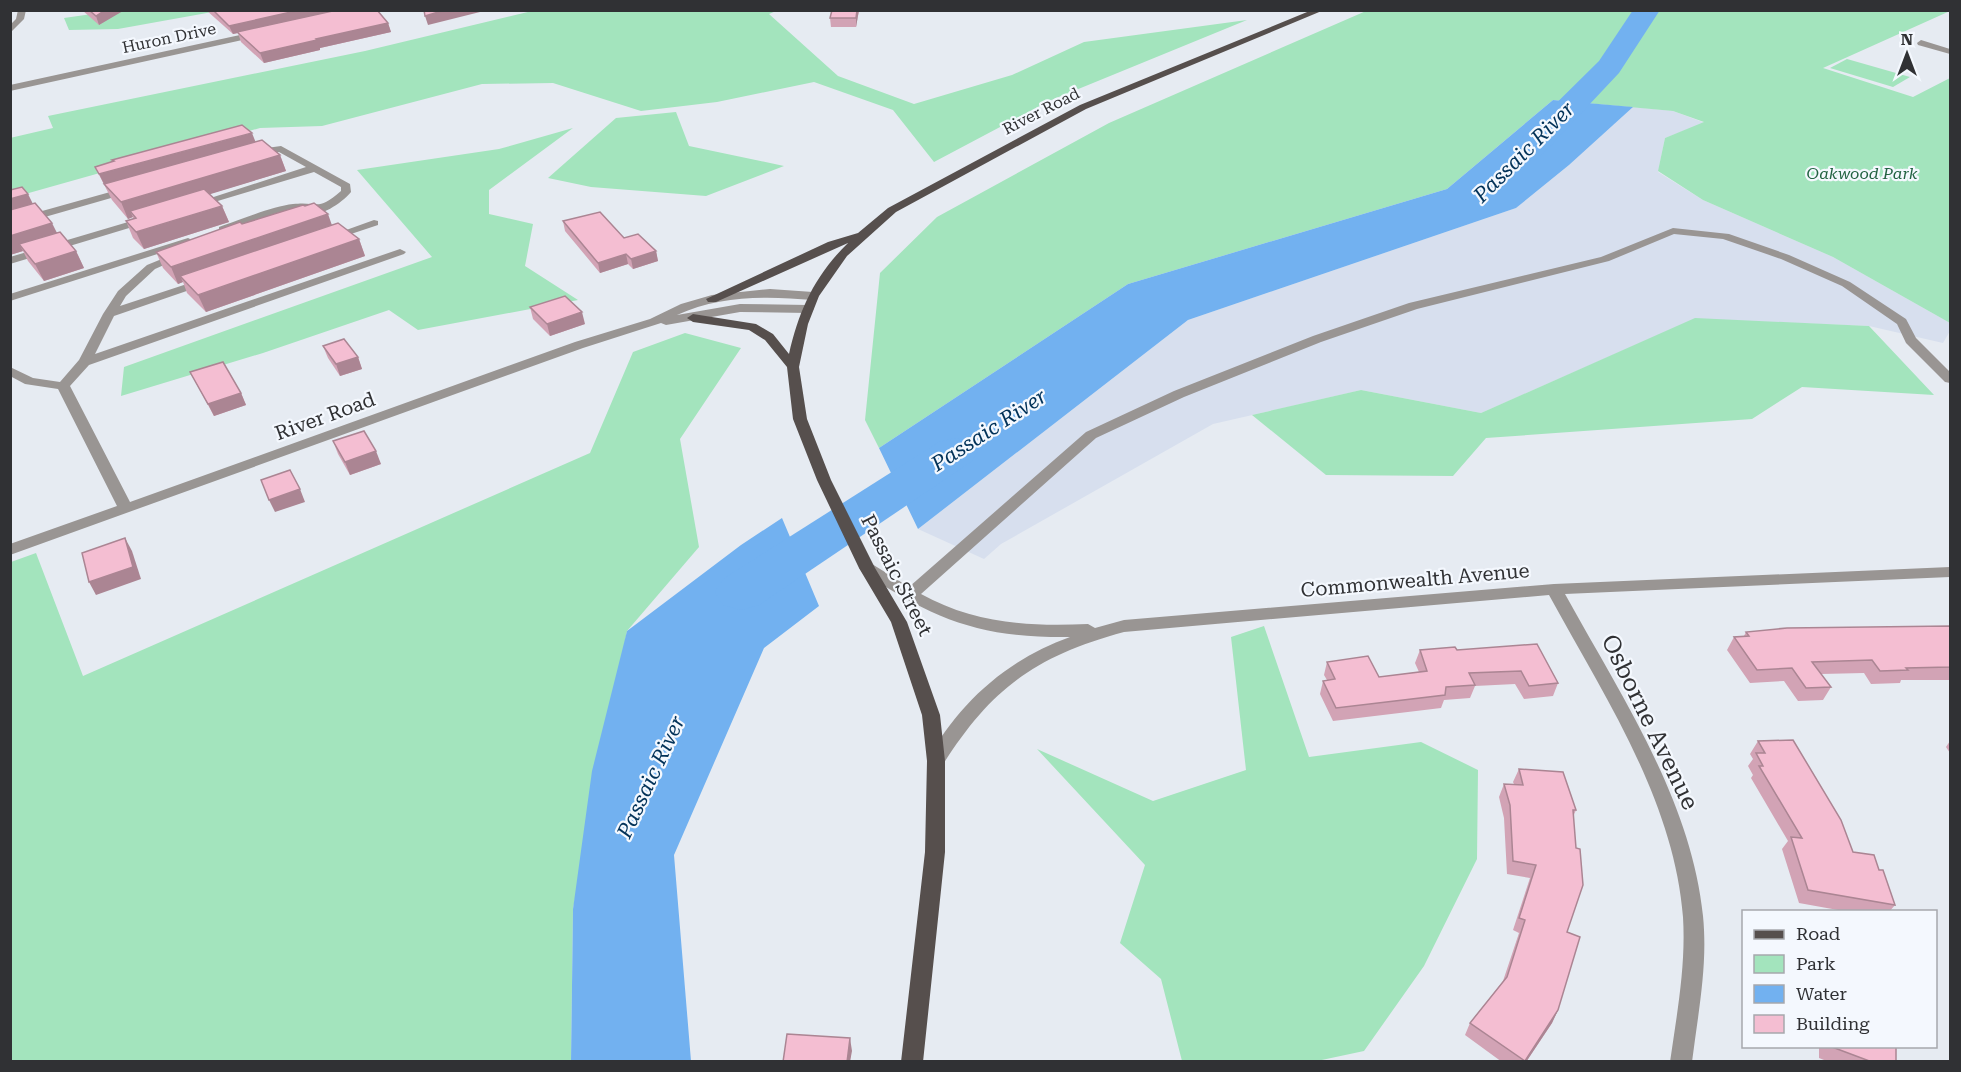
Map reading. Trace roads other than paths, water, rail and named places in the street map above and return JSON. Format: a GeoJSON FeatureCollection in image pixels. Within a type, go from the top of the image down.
{"type":"FeatureCollection","features":[{"type":"Feature","properties":{"kind":"main road","name":"River Road"},"geometry":{"type":"LineString","coordinates":[[813,296],[843,254],[862,235],[892,210],[920,194],[1083,107],[1320,10]]}},
{"type":"Feature","properties":{"kind":"main road"},"geometry":{"type":"LineString","coordinates":[[712,299],[832,244],[862,235]]}},
{"type":"Feature","properties":{"kind":"main road","name":"Passaic Street"},"geometry":{"type":"LineString","coordinates":[[813,296],[793,367],[800,419],[824,480],[867,568],[899,622],[931,715],[936,761],[935,852],[912,1062]]}},
{"type":"Feature","properties":{"kind":"main road"},"geometry":{"type":"LineString","coordinates":[[693,318],[752,327],[769,337],[793,367]]}},
{"type":"Feature","properties":{"kind":"street"},"geometry":{"type":"LineString","coordinates":[[10,31],[20,19],[22,10]]}},
{"type":"Feature","properties":{"kind":"street","name":"Huron Drive"},"geometry":{"type":"LineString","coordinates":[[10,88],[265,33]]}},
{"type":"Feature","properties":{"kind":"street"},"geometry":{"type":"LineString","coordinates":[[1921,43],[1950,52]]}},
{"type":"Feature","properties":{"kind":"street"},"geometry":{"type":"LineString","coordinates":[[10,298],[212,237],[318,210],[331,205],[346,192],[346,186],[281,149],[261,150],[238,157]]}},
{"type":"Feature","properties":{"kind":"street"},"geometry":{"type":"LineString","coordinates":[[191,206],[315,168]]}},
{"type":"Feature","properties":{"kind":"street"},"geometry":{"type":"LineString","coordinates":[[10,225],[136,188]]}},
{"type":"Feature","properties":{"kind":"street"},"geometry":{"type":"LineString","coordinates":[[10,261],[157,216]]}},
{"type":"Feature","properties":{"kind":"street"},"geometry":{"type":"LineString","coordinates":[[319,242],[374,223]]}},
{"type":"Feature","properties":{"kind":"street"},"geometry":{"type":"LineString","coordinates":[[910,595],[1091,435],[1179,394],[1317,339],[1413,306],[1605,259],[1673,231],[1725,236],[1785,257],[1846,285],[1902,322],[1910,340],[1950,379]]}},
{"type":"Feature","properties":{"kind":"street"},"geometry":{"type":"LineString","coordinates":[[63,386],[86,362],[109,314],[122,294],[151,267],[200,248]]}},
{"type":"Feature","properties":{"kind":"street"},"geometry":{"type":"LineString","coordinates":[[86,362],[400,252]]}},
{"type":"Feature","properties":{"kind":"street"},"geometry":{"type":"LineString","coordinates":[[109,314],[219,276]]}},
{"type":"Feature","properties":{"kind":"street"},"geometry":{"type":"LineString","coordinates":[[654,322],[685,307],[712,299],[770,293],[813,296]]}},
{"type":"Feature","properties":{"kind":"street"},"geometry":{"type":"LineString","coordinates":[[654,322],[693,318],[740,308],[808,309]]}},
{"type":"Feature","properties":{"kind":"street","name":"River Road"},"geometry":{"type":"LineString","coordinates":[[10,550],[579,345],[654,322]]}},
{"type":"Feature","properties":{"kind":"street"},"geometry":{"type":"LineString","coordinates":[[10,371],[30,381],[63,386]]}},
{"type":"Feature","properties":{"kind":"street"},"geometry":{"type":"LineString","coordinates":[[63,386],[126,509]]}},
{"type":"Feature","properties":{"kind":"street"},"geometry":{"type":"LineString","coordinates":[[867,568],[937,609],[974,622],[1004,627],[1064,631],[1124,626]]}},
{"type":"Feature","properties":{"kind":"street","name":"Commonwealth Avenue"},"geometry":{"type":"LineString","coordinates":[[936,761],[952,733],[968,712],[1005,678],[1049,651],[1098,632],[1124,626],[1554,590],[1950,572]]}},
{"type":"Feature","properties":{"kind":"street","name":"Osborne Avenue"},"geometry":{"type":"LineString","coordinates":[[1554,590],[1650,769],[1676,831],[1688,875],[1695,967],[1681,1062]]}},
{"type":"Feature","properties":{"kind":"water"},"geometry":{"type":"Polygon","coordinates":[[[1553,100],[1633,107],[1569,165],[1516,208],[1188,320],[918,529],[879,448],[1128,284],[1447,189],[1553,100]]]}},
{"type":"Feature","properties":{"kind":"water"},"geometry":{"type":"Polygon","coordinates":[[[782,518],[819,606],[764,648],[674,855],[691,1061],[571,1061],[573,909],[592,771],[627,631],[741,545],[782,518]]]}},
{"type":"Feature","properties":{"kind":"waterway","name":"Passaic River"},"geometry":{"type":"LineString","coordinates":[[1527,151],[1609,67],[1647,10]]}},
{"type":"Feature","properties":{"kind":"waterway","name":"Passaic River"},"geometry":{"type":"LineString","coordinates":[[741,592],[955,452]]}},
{"type":"Feature","properties":{"kind":"park label","name":"Oakwood Park"},"geometry":{"type":"Point","coordinates":[1862,173]}}]}
